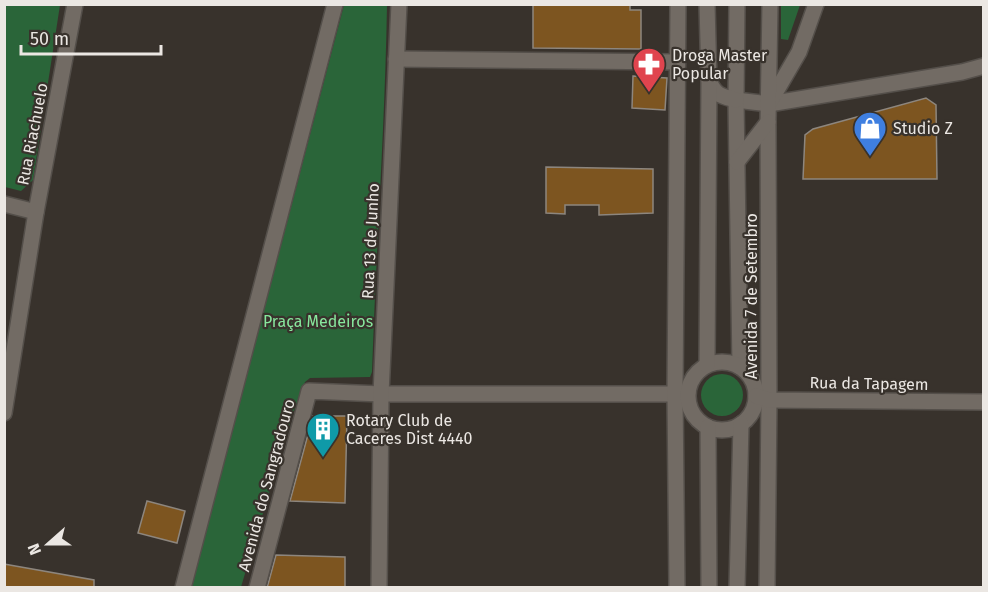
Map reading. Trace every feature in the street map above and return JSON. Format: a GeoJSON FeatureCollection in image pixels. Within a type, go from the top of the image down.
{"type":"FeatureCollection","features":[{"type":"Feature","properties":{"kind":"street","name":"Rua Riachuelo"},"geometry":{"type":"LineString","coordinates":[[4,413],[36,212],[75,4]]}},
{"type":"Feature","properties":{"kind":"street"},"geometry":{"type":"LineString","coordinates":[[183,588],[334,4]]}},
{"type":"Feature","properties":{"kind":"street","name":"Rua 13 de Junho"},"geometry":{"type":"LineString","coordinates":[[379,588],[381,394],[399,4]]}},
{"type":"Feature","properties":{"kind":"street"},"geometry":{"type":"LineString","coordinates":[[677,588],[682,393],[678,4]]}},
{"type":"Feature","properties":{"kind":"street"},"geometry":{"type":"LineString","coordinates":[[707,4],[709,81],[707,365]]}},
{"type":"Feature","properties":{"kind":"street","name":"Avenida 7 de Setembro"},"geometry":{"type":"LineString","coordinates":[[737,4],[740,368]]}},
{"type":"Feature","properties":{"kind":"street","name":"Avenida 7 de Setembro"},"geometry":{"type":"LineString","coordinates":[[767,588],[762,398],[770,4]]}},
{"type":"Feature","properties":{"kind":"street"},"geometry":{"type":"LineString","coordinates":[[769,104],[799,52],[816,4]]}},
{"type":"Feature","properties":{"kind":"street"},"geometry":{"type":"LineString","coordinates":[[396,59],[677,62]]}},
{"type":"Feature","properties":{"kind":"street"},"geometry":{"type":"LineString","coordinates":[[709,81],[713,90],[720,96],[769,104],[963,72],[984,66]]}},
{"type":"Feature","properties":{"kind":"street"},"geometry":{"type":"LineString","coordinates":[[737,162],[768,122]]}},
{"type":"Feature","properties":{"kind":"street"},"geometry":{"type":"LineString","coordinates":[[4,204],[36,212]]}},
{"type":"Feature","properties":{"kind":"street"},"geometry":{"type":"LineString","coordinates":[[718,362],[730,363],[749,375],[762,398],[741,424],[730,429],[719,430],[699,421],[682,393],[694,376],[707,365],[718,362]]}},
{"type":"Feature","properties":{"kind":"street","name":"Avenida do Sangradouro"},"geometry":{"type":"LineString","coordinates":[[257,588],[309,391],[381,394]]}},
{"type":"Feature","properties":{"kind":"street"},"geometry":{"type":"LineString","coordinates":[[381,394],[682,393]]}},
{"type":"Feature","properties":{"kind":"street","name":"Rua da Tapagem"},"geometry":{"type":"LineString","coordinates":[[762,398],[984,402]]}},
{"type":"Feature","properties":{"kind":"street"},"geometry":{"type":"LineString","coordinates":[[737,588],[741,424]]}},
{"type":"Feature","properties":{"kind":"street"},"geometry":{"type":"LineString","coordinates":[[708,427],[709,588]]}},
{"type":"Feature","properties":{"kind":"green space"},"geometry":{"type":"Polygon","coordinates":[[[5,4],[60,5],[33,180],[21,191],[5,187],[5,4]]]}},
{"type":"Feature","properties":{"kind":"green space","name":"Praça Medeiros"},"geometry":{"type":"Polygon","coordinates":[[[344,5],[387,5],[372,372],[370,377],[310,378],[305,382],[293,413],[241,587],[191,588],[344,5]]]}},
{"type":"Feature","properties":{"kind":"green space"},"geometry":{"type":"Polygon","coordinates":[[[781,5],[800,5],[788,40],[781,39],[781,5]]]}},
{"type":"Feature","properties":{"kind":"green space"},"geometry":{"type":"Polygon","coordinates":[[[722,374],[737,380],[743,395],[737,410],[722,416],[707,410],[701,395],[707,380],[722,374]]]}},
{"type":"Feature","properties":{"kind":"building"},"geometry":{"type":"Polygon","coordinates":[[[533,4],[630,4],[630,10],[641,10],[641,49],[533,48],[533,4]]]}},
{"type":"Feature","properties":{"kind":"building","name":"Droga Master Popular"},"geometry":{"type":"Polygon","coordinates":[[[633,76],[667,78],[665,110],[632,108],[633,76]]]}},
{"type":"Feature","properties":{"kind":"building","name":"Studio Z"},"geometry":{"type":"Polygon","coordinates":[[[926,98],[936,105],[937,179],[803,179],[805,135],[813,129],[926,98]]]}},
{"type":"Feature","properties":{"kind":"building"},"geometry":{"type":"Polygon","coordinates":[[[546,167],[653,169],[653,213],[599,215],[599,205],[565,205],[565,214],[546,213],[546,167]]]}},
{"type":"Feature","properties":{"kind":"building","name":"Rotary Club de Caceres Dist 4440"},"geometry":{"type":"Polygon","coordinates":[[[313,416],[347,416],[345,503],[290,501],[313,416]]]}},
{"type":"Feature","properties":{"kind":"building"},"geometry":{"type":"Polygon","coordinates":[[[147,501],[185,511],[177,543],[138,533],[147,501]]]}},
{"type":"Feature","properties":{"kind":"building"},"geometry":{"type":"Polygon","coordinates":[[[276,555],[345,557],[345,588],[267,588],[276,555]]]}},
{"type":"Feature","properties":{"kind":"building"},"geometry":{"type":"Polygon","coordinates":[[[4,564],[94,580],[94,588],[4,588],[4,564]]]}},
{"type":"Feature","properties":{"kind":"place","name":"Droga Master Popular"},"geometry":{"type":"Point","coordinates":[649,93]}},
{"type":"Feature","properties":{"kind":"place","name":"Studio Z"},"geometry":{"type":"Point","coordinates":[870,157]}},
{"type":"Feature","properties":{"kind":"place","name":"Rotary Club de Caceres Dist 4440"},"geometry":{"type":"Point","coordinates":[323,458]}}]}
